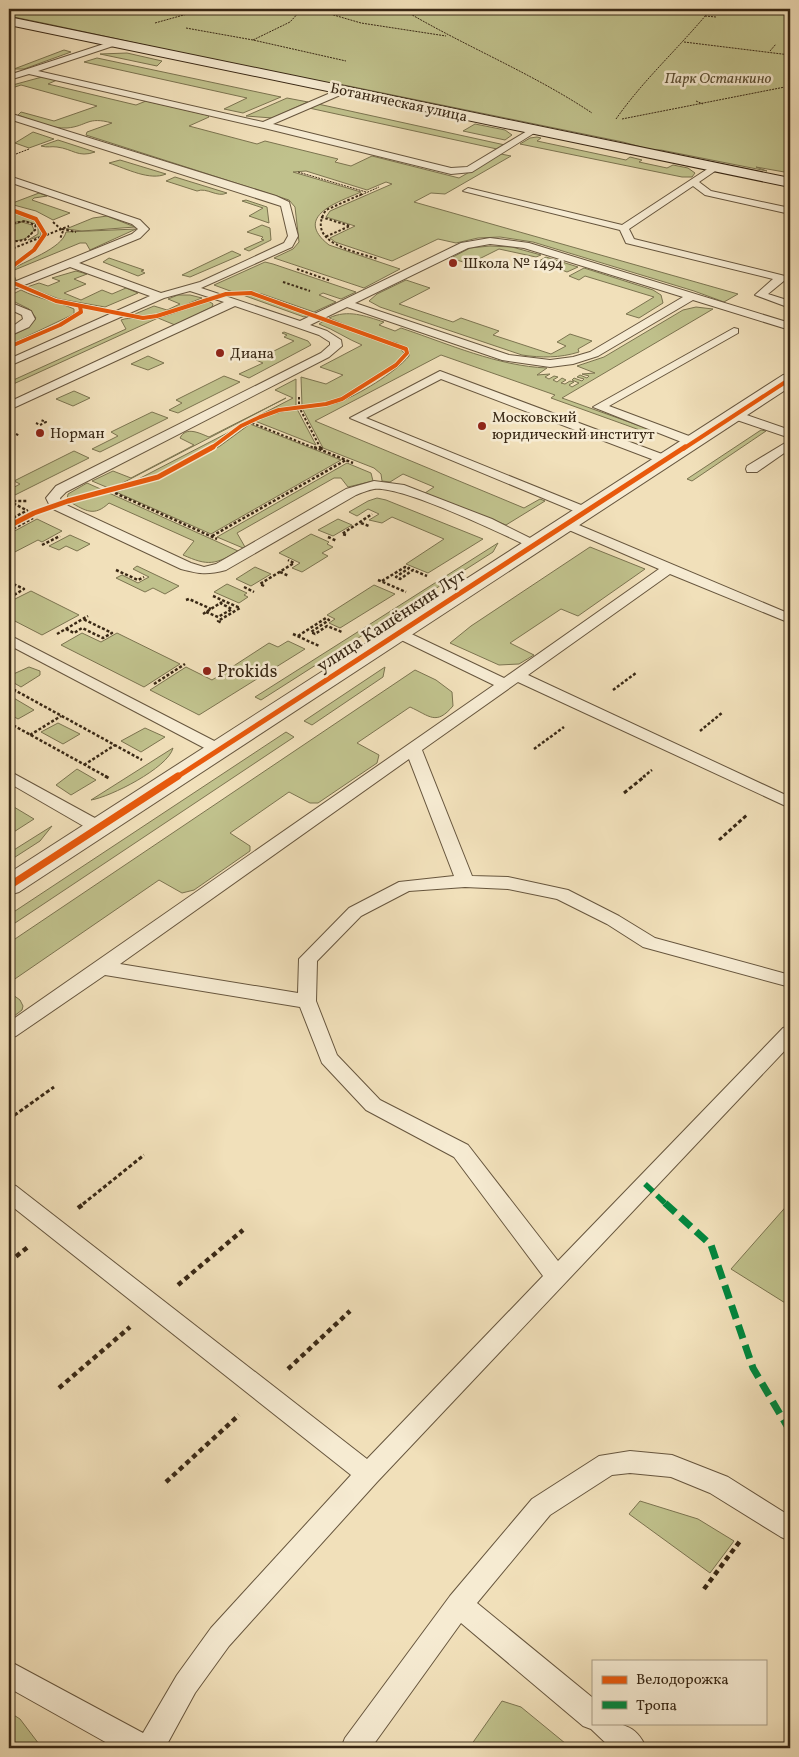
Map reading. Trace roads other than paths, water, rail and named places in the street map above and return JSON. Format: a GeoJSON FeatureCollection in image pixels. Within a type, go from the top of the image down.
{"type":"FeatureCollection","features":[{"type":"Feature","properties":{"kind":"main road","name":"Ботаническая улица"},"geometry":{"type":"LineString","coordinates":[[9,21],[790,183]]}},
{"type":"Feature","properties":{"kind":"main road","name":"улица Кашёнкин Луг"},"geometry":{"type":"LineString","coordinates":[[9,886],[790,379]]}},
{"type":"Feature","properties":{"kind":"lane"},"geometry":{"type":"LineString","coordinates":[[9,78],[29,73],[114,43]]}},
{"type":"Feature","properties":{"kind":"lane"},"geometry":{"type":"LineString","coordinates":[[9,70],[264,125],[451,171],[468,170],[535,130]]}},
{"type":"Feature","properties":{"kind":"lane"},"geometry":{"type":"LineString","coordinates":[[264,125],[342,90]]}},
{"type":"Feature","properties":{"kind":"lane"},"geometry":{"type":"LineString","coordinates":[[9,116],[282,201],[288,208],[292,242],[286,247],[262,258],[190,288],[160,296],[9,363]]}},
{"type":"Feature","properties":{"kind":"lane"},"geometry":{"type":"LineString","coordinates":[[468,191],[624,228],[715,167]]}},
{"type":"Feature","properties":{"kind":"lane"},"geometry":{"type":"LineString","coordinates":[[9,179],[136,222],[144,229],[136,236],[9,288]]}},
{"type":"Feature","properties":{"kind":"lane"},"geometry":{"type":"LineString","coordinates":[[693,182],[708,193],[790,211]]}},
{"type":"Feature","properties":{"kind":"lane"},"geometry":{"type":"LineString","coordinates":[[624,228],[630,241],[781,278]]}},
{"type":"Feature","properties":{"kind":"lane"},"geometry":{"type":"LineString","coordinates":[[301,325],[472,243],[508,242],[690,295],[691,297],[790,327]]}},
{"type":"Feature","properties":{"kind":"lane"},"geometry":{"type":"LineString","coordinates":[[69,263],[160,296]]}},
{"type":"Feature","properties":{"kind":"lane"},"geometry":{"type":"LineString","coordinates":[[790,271],[760,295],[790,305]]}},
{"type":"Feature","properties":{"kind":"lane"},"geometry":{"type":"LineString","coordinates":[[190,288],[328,335],[335,340],[336,346],[325,355],[61,489],[53,498],[56,505],[199,570],[221,568],[356,489],[379,485],[399,488],[487,522],[535,544]]}},
{"type":"Feature","properties":{"kind":"lane"},"geometry":{"type":"LineString","coordinates":[[346,303],[506,358],[529,362],[554,363],[577,360],[594,354],[691,297]]}},
{"type":"Feature","properties":{"kind":"lane"},"geometry":{"type":"LineString","coordinates":[[9,406],[234,302]]}},
{"type":"Feature","properties":{"kind":"lane"},"geometry":{"type":"LineString","coordinates":[[9,304],[26,313],[28,319],[24,325],[9,333]]}},
{"type":"Feature","properties":{"kind":"lane"},"geometry":{"type":"LineString","coordinates":[[693,442],[599,407],[734,331]]}},
{"type":"Feature","properties":{"kind":"lane"},"geometry":{"type":"LineString","coordinates":[[666,460],[440,375],[356,418],[576,518],[669,568],[790,619]]}},
{"type":"Feature","properties":{"kind":"lane"},"geometry":{"type":"LineString","coordinates":[[735,415],[790,434]]}},
{"type":"Feature","properties":{"kind":"lane"},"geometry":{"type":"LineString","coordinates":[[752,469],[790,444]]}},
{"type":"Feature","properties":{"kind":"lane"},"geometry":{"type":"LineString","coordinates":[[9,1031],[102,968],[669,568]]}},
{"type":"Feature","properties":{"kind":"lane"},"geometry":{"type":"LineString","coordinates":[[398,633],[676,750],[790,803]]}},
{"type":"Feature","properties":{"kind":"lane"},"geometry":{"type":"LineString","coordinates":[[9,639],[218,749]]}},
{"type":"Feature","properties":{"kind":"lane"},"geometry":{"type":"LineString","coordinates":[[413,749],[465,881]]}},
{"type":"Feature","properties":{"kind":"lane"},"geometry":{"type":"LineString","coordinates":[[9,776],[98,827]]}},
{"type":"Feature","properties":{"kind":"lane"},"geometry":{"type":"LineString","coordinates":[[556,1276],[461,1151],[373,1105],[329,1058],[307,1001],[308,959],[355,912],[405,886],[465,881],[508,883],[562,894],[613,920],[649,943],[790,981]]}},
{"type":"Feature","properties":{"kind":"lane"},"geometry":{"type":"LineString","coordinates":[[102,968],[307,1001]]}},
{"type":"Feature","properties":{"kind":"lane"},"geometry":{"type":"LineString","coordinates":[[150,1748],[186,1684],[220,1637],[368,1474],[790,1033]]}},
{"type":"Feature","properties":{"kind":"lane"},"geometry":{"type":"LineString","coordinates":[[9,1192],[368,1474]]}},
{"type":"Feature","properties":{"kind":"lane"},"geometry":{"type":"LineString","coordinates":[[354,1748],[459,1605],[541,1506],[608,1464],[630,1462],[672,1466],[719,1485],[790,1527]]}},
{"type":"Feature","properties":{"kind":"lane"},"geometry":{"type":"LineString","coordinates":[[459,1605],[592,1715]]}},
{"type":"Feature","properties":{"kind":"lane"},"geometry":{"type":"LineString","coordinates":[[9,1674],[143,1748]]}},
{"type":"Feature","properties":{"kind":"lane"},"geometry":{"type":"LineString","coordinates":[[603,1724],[632,1748]]}},
{"type":"Feature","properties":{"kind":"place","name":"Школа № 1494"},"geometry":{"type":"Point","coordinates":[453,263]}},
{"type":"Feature","properties":{"kind":"place","name":"Диана"},"geometry":{"type":"Point","coordinates":[220,353]}},
{"type":"Feature","properties":{"kind":"place","name":"Московский юридический институт"},"geometry":{"type":"Point","coordinates":[482,426]}},
{"type":"Feature","properties":{"kind":"place","name":"Норман"},"geometry":{"type":"Point","coordinates":[40,433]}},
{"type":"Feature","properties":{"kind":"place","name":"Prokids"},"geometry":{"type":"Point","coordinates":[207,671]}},
{"type":"Feature","properties":{"kind":"park label","name":"Парк Останкино"},"geometry":{"type":"Point","coordinates":[718,78]}}]}
